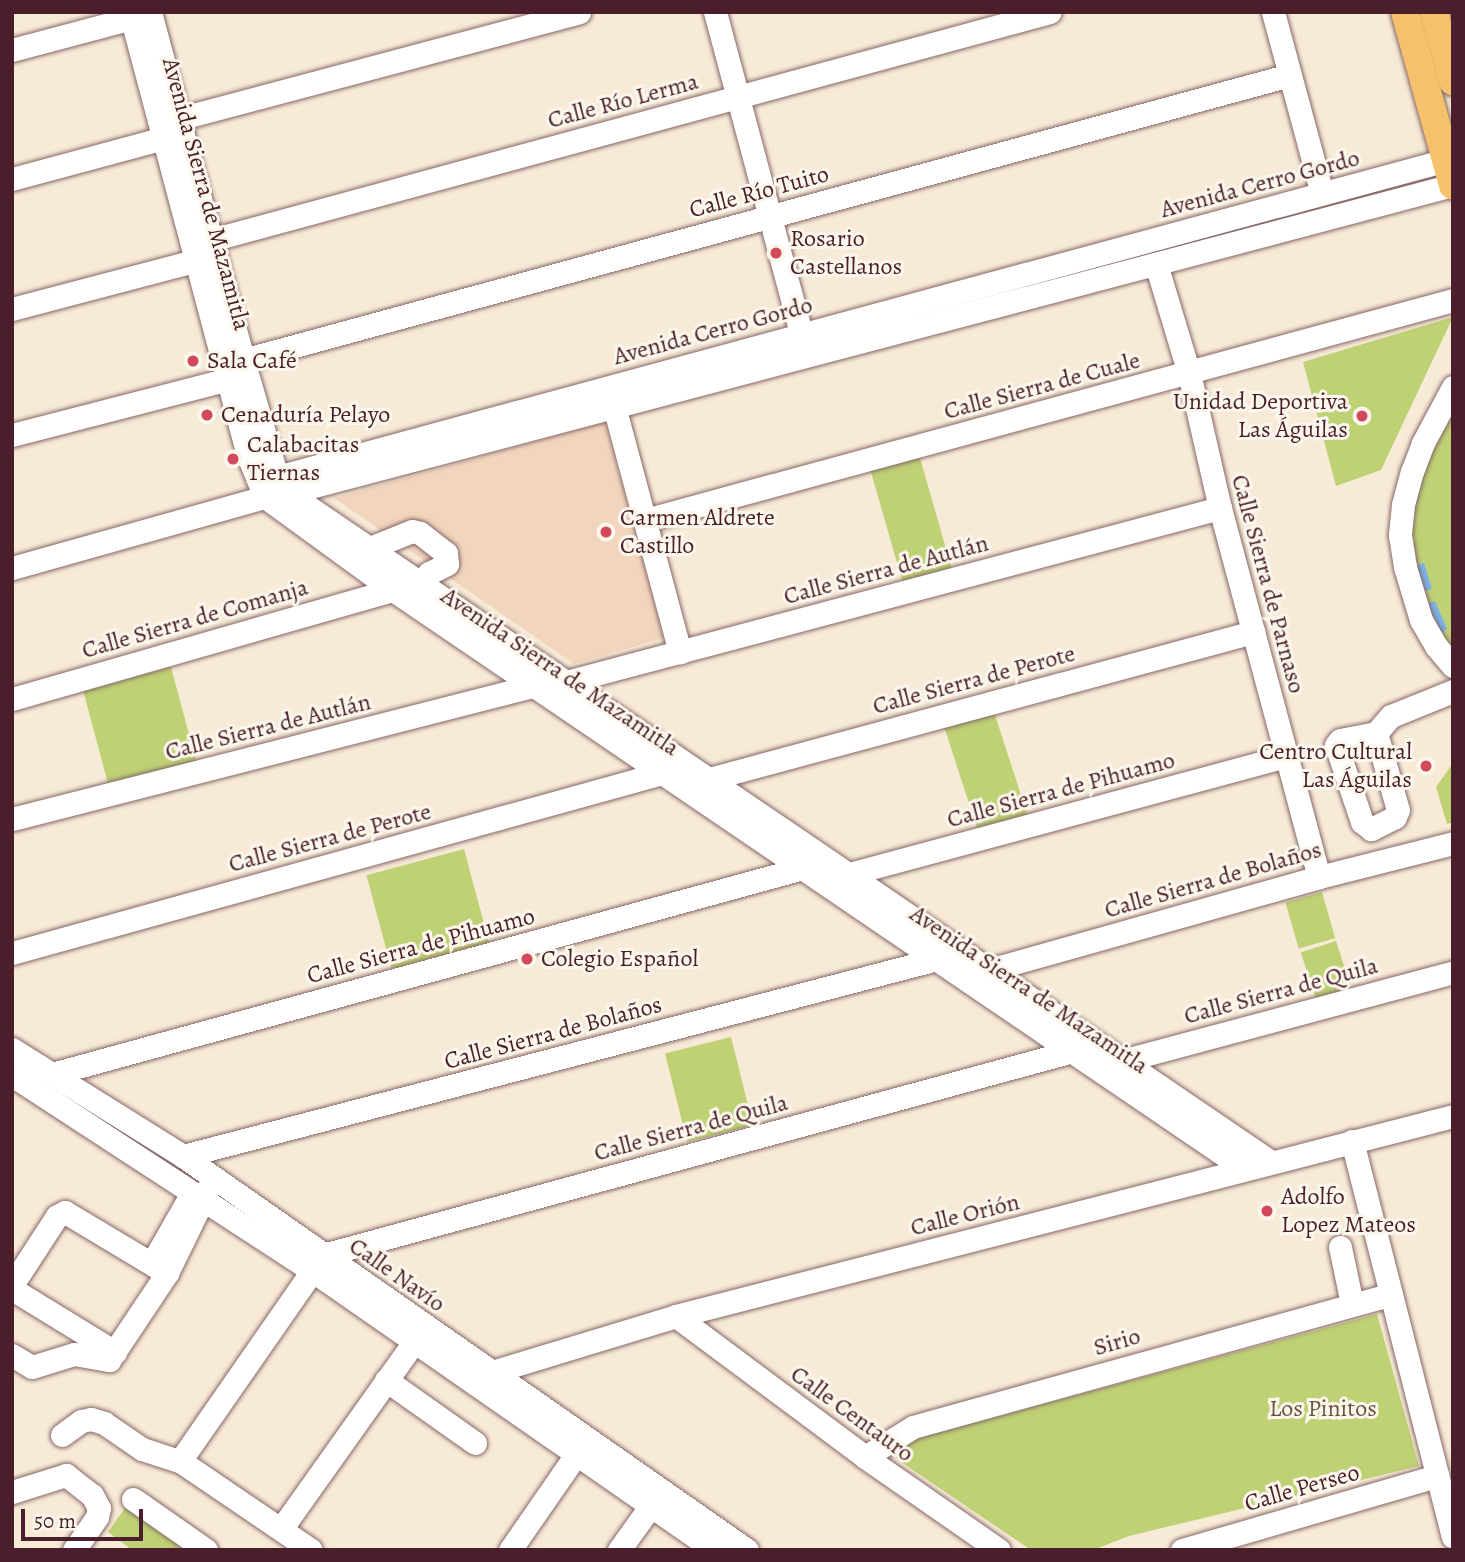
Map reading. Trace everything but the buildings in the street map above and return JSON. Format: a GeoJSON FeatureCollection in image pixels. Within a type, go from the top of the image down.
{"type":"FeatureCollection","features":[{"type":"Feature","properties":{"kind":"main road"},"geometry":{"type":"LineString","coordinates":[[1405,12],[1449,172]]}},
{"type":"Feature","properties":{"kind":"main road"},"geometry":{"type":"LineString","coordinates":[[1434,12],[1452,83]]}},
{"type":"Feature","properties":{"kind":"street"},"geometry":{"type":"LineString","coordinates":[[178,119],[579,12]]}},
{"type":"Feature","properties":{"kind":"street"},"geometry":{"type":"LineString","coordinates":[[715,12],[801,334]]}},
{"type":"Feature","properties":{"kind":"street","name":"Calle Río Lerma"},"geometry":{"type":"LineString","coordinates":[[211,240],[1050,12]]}},
{"type":"Feature","properties":{"kind":"street"},"geometry":{"type":"LineString","coordinates":[[1273,12],[1322,194]]}},
{"type":"Feature","properties":{"kind":"street"},"geometry":{"type":"LineString","coordinates":[[12,50],[137,14]]}},
{"type":"Feature","properties":{"kind":"street","name":"Avenida Sierra de Mazamitla"},"geometry":{"type":"LineString","coordinates":[[137,14],[178,119],[211,240],[228,379],[249,458],[265,497],[421,582],[709,779],[736,810],[803,868],[937,959],[1122,1061],[1271,1162]]}},
{"type":"Feature","properties":{"kind":"street","name":"Avenida Sierra de Mazamitla"},"geometry":{"type":"LineString","coordinates":[[137,14],[164,138],[197,260],[223,324],[243,360],[283,485],[355,546],[393,590],[662,773],[736,810],[849,874],[989,970],[1073,1051],[1245,1169]]}},
{"type":"Feature","properties":{"kind":"street","name":"Calle Río Tuito"},"geometry":{"type":"LineString","coordinates":[[243,360],[1290,75]]}},
{"type":"Feature","properties":{"kind":"street"},"geometry":{"type":"LineString","coordinates":[[12,179],[164,138]]}},
{"type":"Feature","properties":{"kind":"street","name":"Avenida Cerro Gordo"},"geometry":{"type":"LineString","coordinates":[[456,439],[614,406],[1322,194],[1449,172]]}},
{"type":"Feature","properties":{"kind":"street","name":"Avenida Cerro Gordo"},"geometry":{"type":"LineString","coordinates":[[283,485],[456,439],[801,334],[993,294],[1156,264],[1449,172]]}},
{"type":"Feature","properties":{"kind":"street"},"geometry":{"type":"LineString","coordinates":[[12,309],[197,260]]}},
{"type":"Feature","properties":{"kind":"street","name":"Calle Sierra de Parnaso"},"geometry":{"type":"LineString","coordinates":[[1156,264],[1189,373],[1220,508],[1319,877]]}},
{"type":"Feature","properties":{"kind":"street","name":"Calle Sierra de Cuale"},"geometry":{"type":"LineString","coordinates":[[645,520],[1453,300]]}},
{"type":"Feature","properties":{"kind":"street"},"geometry":{"type":"LineString","coordinates":[[12,435],[228,379]]}},
{"type":"Feature","properties":{"kind":"street"},"geometry":{"type":"LineString","coordinates":[[1453,387],[1412,471],[1403,505],[1400,535],[1405,568],[1421,620],[1436,646],[1453,666]]}},
{"type":"Feature","properties":{"kind":"street"},"geometry":{"type":"LineString","coordinates":[[614,406],[680,652]]}},
{"type":"Feature","properties":{"kind":"street"},"geometry":{"type":"LineString","coordinates":[[12,568],[265,497]]}},
{"type":"Feature","properties":{"kind":"street","name":"Calle Sierra de Autlán"},"geometry":{"type":"LineString","coordinates":[[566,682],[1220,508]]}},
{"type":"Feature","properties":{"kind":"street"},"geometry":{"type":"LineString","coordinates":[[355,546],[412,531],[420,533],[446,553],[447,564],[429,573],[421,582]]}},
{"type":"Feature","properties":{"kind":"street","name":"Calle Sierra de Comanja"},"geometry":{"type":"LineString","coordinates":[[12,699],[393,590]]}},
{"type":"Feature","properties":{"kind":"street","name":"Calle Sierra de Perote"},"geometry":{"type":"LineString","coordinates":[[709,779],[1253,632]]}},
{"type":"Feature","properties":{"kind":"street","name":"Calle Sierra de Autlán"},"geometry":{"type":"LineString","coordinates":[[12,819],[536,685]]}},
{"type":"Feature","properties":{"kind":"street"},"geometry":{"type":"LineString","coordinates":[[1376,733],[1391,716],[1453,691]]}},
{"type":"Feature","properties":{"kind":"street","name":"Calle Sierra de Pihuamo"},"geometry":{"type":"LineString","coordinates":[[849,874],[1286,756]]}},
{"type":"Feature","properties":{"kind":"street","name":"Calle Sierra de Perote"},"geometry":{"type":"LineString","coordinates":[[12,953],[662,773]]}},
{"type":"Feature","properties":{"kind":"street","name":"Calle Sierra de Bolaños"},"geometry":{"type":"LineString","coordinates":[[989,970],[1319,877],[1453,843]]}},
{"type":"Feature","properties":{"kind":"street","name":"Calle Sierra de Pihuamo"},"geometry":{"type":"LineString","coordinates":[[52,1074],[803,868]]}},
{"type":"Feature","properties":{"kind":"street","name":"Calle Sierra de Bolaños"},"geometry":{"type":"LineString","coordinates":[[183,1156],[937,959]]}},
{"type":"Feature","properties":{"kind":"street","name":"Calle Sierra de Quila"},"geometry":{"type":"LineString","coordinates":[[1122,1061],[1453,972]]}},
{"type":"Feature","properties":{"kind":"street","name":"Calle Navío"},"geometry":{"type":"LineString","coordinates":[[12,1049],[183,1156],[318,1263],[657,1498],[747,1550]]}},
{"type":"Feature","properties":{"kind":"street","name":"Calle Sierra de Quila"},"geometry":{"type":"LineString","coordinates":[[318,1263],[1073,1051]]}},
{"type":"Feature","properties":{"kind":"street","name":"Calle Navío"},"geometry":{"type":"LineString","coordinates":[[12,1075],[197,1197],[318,1263]]}},
{"type":"Feature","properties":{"kind":"street","name":"Calle Orión"},"geometry":{"type":"LineString","coordinates":[[492,1372],[676,1316],[1453,1116]]}},
{"type":"Feature","properties":{"kind":"street"},"geometry":{"type":"LineString","coordinates":[[1352,1141],[1453,1536]]}},
{"type":"Feature","properties":{"kind":"street"},"geometry":{"type":"LineString","coordinates":[[12,1355],[37,1367],[74,1354],[107,1361],[115,1352],[208,1174]]}},
{"type":"Feature","properties":{"kind":"street"},"geometry":{"type":"LineString","coordinates":[[115,1352],[12,1287],[57,1216],[65,1212],[160,1268]]}},
{"type":"Feature","properties":{"kind":"street"},"geometry":{"type":"LineString","coordinates":[[1340,1247],[1352,1304]]}},
{"type":"Feature","properties":{"kind":"street"},"geometry":{"type":"LineString","coordinates":[[180,1461],[318,1263]]}},
{"type":"Feature","properties":{"kind":"street","name":"Sirio"},"geometry":{"type":"LineString","coordinates":[[865,1457],[913,1427],[1391,1294]]}},
{"type":"Feature","properties":{"kind":"street","name":"Calle Centauro"},"geometry":{"type":"LineString","coordinates":[[676,1316],[865,1457],[999,1550]]}},
{"type":"Feature","properties":{"kind":"street"},"geometry":{"type":"LineString","coordinates":[[281,1529],[420,1334]]}},
{"type":"Feature","properties":{"kind":"street","name":"Calle Navío"},"geometry":{"type":"LineString","coordinates":[[420,1334],[492,1372],[582,1446]]}},
{"type":"Feature","properties":{"kind":"street"},"geometry":{"type":"LineString","coordinates":[[386,1380],[475,1443]]}},
{"type":"Feature","properties":{"kind":"street"},"geometry":{"type":"LineString","coordinates":[[62,1435],[81,1421],[91,1419],[104,1423],[142,1449],[180,1461],[311,1550]]}},
{"type":"Feature","properties":{"kind":"street"},"geometry":{"type":"LineString","coordinates":[[510,1550],[582,1446]]}},
{"type":"Feature","properties":{"kind":"street"},"geometry":{"type":"LineString","coordinates":[[12,1492],[66,1475],[92,1494],[99,1508],[97,1517],[74,1550]]}},
{"type":"Feature","properties":{"kind":"street","name":"Calle Perseo"},"geometry":{"type":"LineString","coordinates":[[1182,1550],[1437,1476]]}},
{"type":"Feature","properties":{"kind":"street"},"geometry":{"type":"LineString","coordinates":[[619,1550],[657,1498]]}},
{"type":"Feature","properties":{"kind":"street","name":"Calle Navío"},"geometry":{"type":"LineString","coordinates":[[657,1498],[715,1550]]}},
{"type":"Feature","properties":{"kind":"street"},"geometry":{"type":"LineString","coordinates":[[133,1499],[193,1546]]}},
{"type":"Feature","properties":{"kind":"shaded area"},"geometry":{"type":"Polygon","coordinates":[[[605,422],[664,638],[574,664],[334,498],[605,422]]]}},
{"type":"Feature","properties":{"kind":"green space","name":"Unidad Deportiva Las Águilas"},"geometry":{"type":"Polygon","coordinates":[[[1453,317],[1381,470],[1336,486],[1303,362],[1453,317]]]}},
{"type":"Feature","properties":{"kind":"green space"},"geometry":{"type":"Polygon","coordinates":[[[1453,402],[1453,658],[1433,631],[1407,547],[1414,492],[1453,402]]]}},
{"type":"Feature","properties":{"kind":"green space"},"geometry":{"type":"Polygon","coordinates":[[[918,451],[952,570],[903,584],[869,465],[918,451]]]}},
{"type":"Feature","properties":{"kind":"green space"},"geometry":{"type":"Polygon","coordinates":[[[171,667],[197,766],[110,789],[83,691],[171,667]]]}},
{"type":"Feature","properties":{"kind":"green space"},"geometry":{"type":"Polygon","coordinates":[[[994,712],[1028,817],[979,833],[945,728],[994,712]]]}},
{"type":"Feature","properties":{"kind":"green space"},"geometry":{"type":"Polygon","coordinates":[[[1453,763],[1453,822],[1447,824],[1436,787],[1453,763]]]}},
{"type":"Feature","properties":{"kind":"green space"},"geometry":{"type":"Polygon","coordinates":[[[464,849],[489,943],[392,969],[366,875],[464,849]]]}},
{"type":"Feature","properties":{"kind":"green space"},"geometry":{"type":"Polygon","coordinates":[[[1322,892],[1335,938],[1299,949],[1285,902],[1322,892]]]}},
{"type":"Feature","properties":{"kind":"green space"},"geometry":{"type":"Polygon","coordinates":[[[1336,941],[1354,995],[1318,1007],[1301,952],[1336,941]]]}},
{"type":"Feature","properties":{"kind":"green space"},"geometry":{"type":"Polygon","coordinates":[[[731,1037],[753,1125],[687,1142],[665,1053],[731,1037]]]}},
{"type":"Feature","properties":{"kind":"green space","name":"Los Pinitos"},"geometry":{"type":"Polygon","coordinates":[[[1377,1314],[1419,1466],[1129,1536],[1093,1550],[1031,1550],[898,1460],[892,1453],[911,1440],[1377,1314]]]}},
{"type":"Feature","properties":{"kind":"green space"},"geometry":{"type":"Polygon","coordinates":[[[130,1501],[184,1541],[178,1550],[132,1550],[108,1532],[130,1501]]]}},
{"type":"Feature","properties":{"kind":"water"},"geometry":{"type":"Polygon","coordinates":[[[1424,563],[1432,589],[1423,591],[1415,566],[1424,563]]]}},
{"type":"Feature","properties":{"kind":"water"},"geometry":{"type":"Polygon","coordinates":[[[1435,601],[1447,629],[1440,634],[1425,604],[1435,601]]]}},
{"type":"Feature","properties":{"kind":"place","name":"Rosario Castellanos"},"geometry":{"type":"Point","coordinates":[776,253]}},
{"type":"Feature","properties":{"kind":"place","name":"Sala Café"},"geometry":{"type":"Point","coordinates":[193,361]}},
{"type":"Feature","properties":{"kind":"place","name":"Cenaduría Pelayo"},"geometry":{"type":"Point","coordinates":[207,415]}},
{"type":"Feature","properties":{"kind":"place","name":"Unidad Deportiva Las Águilas"},"geometry":{"type":"Point","coordinates":[1362,416]}},
{"type":"Feature","properties":{"kind":"place","name":"Calabacitas Tiernas"},"geometry":{"type":"Point","coordinates":[233,459]}},
{"type":"Feature","properties":{"kind":"place","name":"Carmen Aldrete Castillo"},"geometry":{"type":"Point","coordinates":[606,532]}},
{"type":"Feature","properties":{"kind":"place","name":"Centro Cultural Las Águilas"},"geometry":{"type":"Point","coordinates":[1426,766]}},
{"type":"Feature","properties":{"kind":"place","name":"Colegio Español"},"geometry":{"type":"Point","coordinates":[527,959]}},
{"type":"Feature","properties":{"kind":"place","name":"Adolfo Lopez Mateos"},"geometry":{"type":"Point","coordinates":[1267,1211]}}]}
